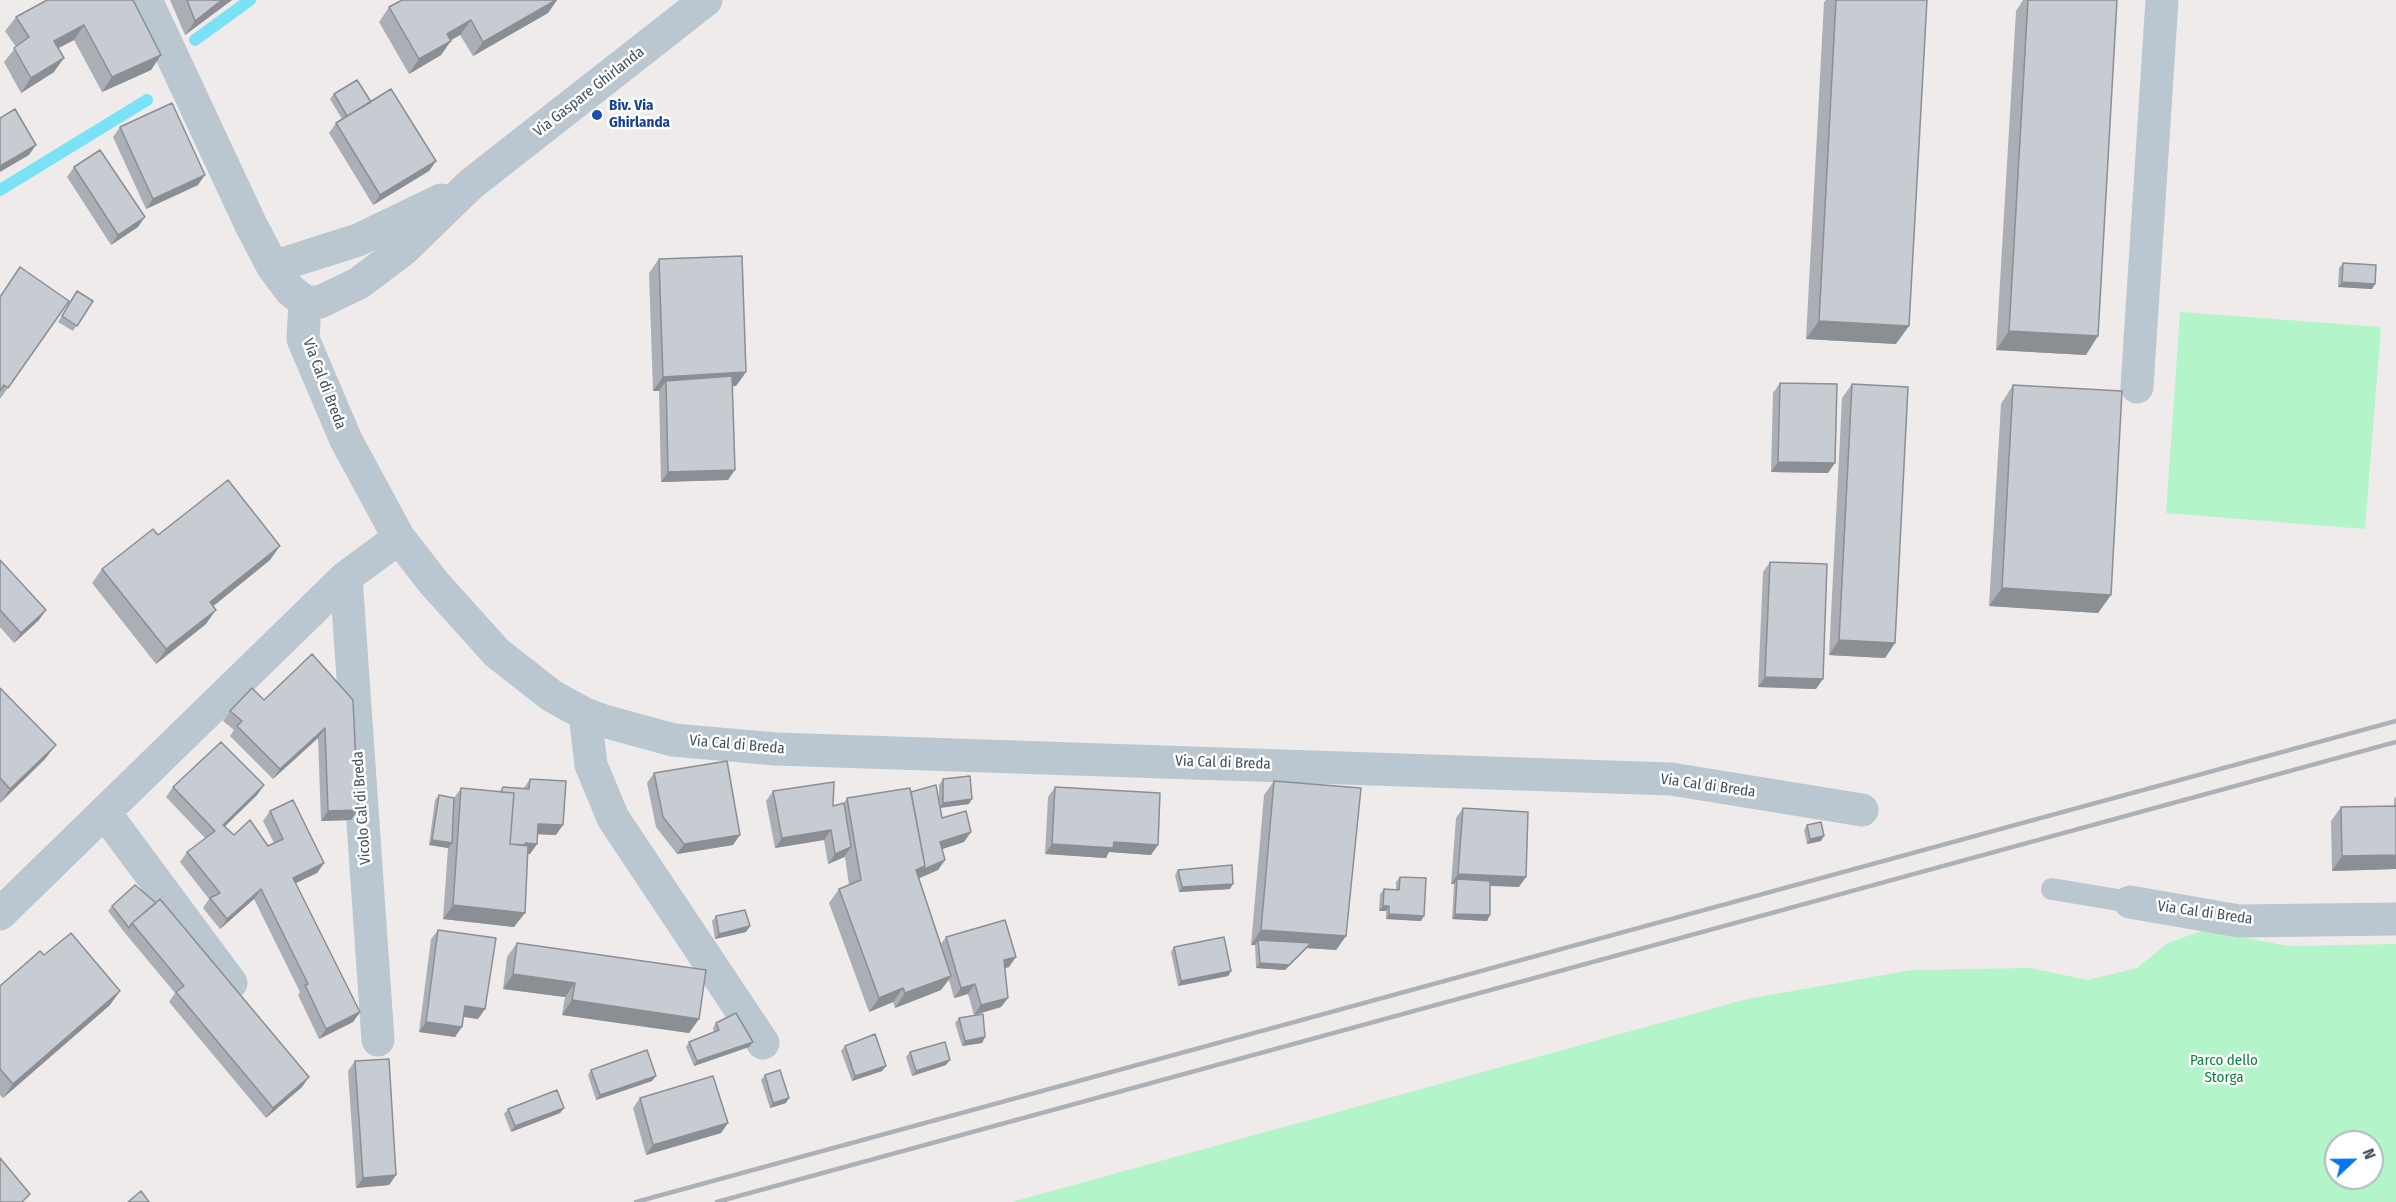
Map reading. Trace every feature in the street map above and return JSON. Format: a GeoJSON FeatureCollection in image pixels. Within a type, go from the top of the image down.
{"type":"FeatureCollection","features":[{"type":"Feature","properties":{"kind":"street"},"geometry":{"type":"LineString","coordinates":[[146,0],[251,225],[273,267],[290,290],[305,302],[320,302],[359,283],[404,249],[471,184]]}},
{"type":"Feature","properties":{"kind":"street","name":"Via Gaspare Ghirlanda"},"geometry":{"type":"LineString","coordinates":[[471,184],[706,0]]}},
{"type":"Feature","properties":{"kind":"street"},"geometry":{"type":"LineString","coordinates":[[2137,387],[2162,0]]}},
{"type":"Feature","properties":{"kind":"street"},"geometry":{"type":"LineString","coordinates":[[273,267],[358,240],[471,184]]}},
{"type":"Feature","properties":{"kind":"street","name":"Via Cal di Breda"},"geometry":{"type":"LineString","coordinates":[[305,302],[303,339],[346,440],[399,538],[449,600],[497,653],[552,696],[585,714],[673,740],[776,749],[1671,779],[1862,810]]}},
{"type":"Feature","properties":{"kind":"street"},"geometry":{"type":"LineString","coordinates":[[0,914],[346,577],[399,538]]}},
{"type":"Feature","properties":{"kind":"street","name":"Vicolo Cal di Breda"},"geometry":{"type":"LineString","coordinates":[[346,577],[378,1040]]}},
{"type":"Feature","properties":{"kind":"street"},"geometry":{"type":"LineString","coordinates":[[585,714],[591,765],[613,818],[763,1043]]}},
{"type":"Feature","properties":{"kind":"street"},"geometry":{"type":"LineString","coordinates":[[105,813],[231,983]]}},
{"type":"Feature","properties":{"kind":"street","name":"Via Cal di Breda"},"geometry":{"type":"LineString","coordinates":[[2130,902],[2239,921],[2396,919]]}},
{"type":"Feature","properties":{"kind":"lane","name":"Via Cal di Breda"},"geometry":{"type":"LineString","coordinates":[[2052,889],[2130,902]]}},
{"type":"Feature","properties":{"kind":"green space"},"geometry":{"type":"Polygon","coordinates":[[[2180,312],[2381,327],[2365,529],[2166,513],[2180,312]]]}},
{"type":"Feature","properties":{"kind":"green space","name":"Parco dello Storga"},"geometry":{"type":"Polygon","coordinates":[[[2204,930],[2289,946],[2396,944],[2396,1202],[1012,1202],[1747,999],[1912,970],[2030,968],[2088,980],[2137,968],[2168,943],[2204,930]]]}},
{"type":"Feature","properties":{"kind":"building"},"geometry":{"type":"Polygon","coordinates":[[[47,0],[133,0],[161,55],[112,77],[84,25],[54,41],[64,58],[31,78],[14,48],[29,37],[16,17],[47,0]]]}},
{"type":"Feature","properties":{"kind":"building"},"geometry":{"type":"Polygon","coordinates":[[[187,0],[222,0],[195,21],[187,0]]]}},
{"type":"Feature","properties":{"kind":"building"},"geometry":{"type":"Polygon","coordinates":[[[402,0],[556,0],[483,42],[471,20],[447,34],[451,41],[419,59],[389,7],[402,0]]]}},
{"type":"Feature","properties":{"kind":"building"},"geometry":{"type":"Polygon","coordinates":[[[1836,0],[1927,0],[1909,326],[1819,321],[1836,0]]]}},
{"type":"Feature","properties":{"kind":"building"},"geometry":{"type":"Polygon","coordinates":[[[2028,0],[2117,0],[2098,336],[2009,331],[2028,0]]]}},
{"type":"Feature","properties":{"kind":"building"},"geometry":{"type":"Polygon","coordinates":[[[357,80],[371,102],[347,116],[334,94],[357,80]]]}},
{"type":"Feature","properties":{"kind":"building"},"geometry":{"type":"Polygon","coordinates":[[[391,89],[436,161],[380,195],[336,123],[391,89]]]}},
{"type":"Feature","properties":{"kind":"building"},"geometry":{"type":"Polygon","coordinates":[[[172,103],[205,175],[153,199],[120,127],[172,103]]]}},
{"type":"Feature","properties":{"kind":"building"},"geometry":{"type":"Polygon","coordinates":[[[15,109],[36,145],[0,166],[0,118],[15,109]]]}},
{"type":"Feature","properties":{"kind":"building"},"geometry":{"type":"Polygon","coordinates":[[[100,150],[145,217],[118,235],[74,167],[100,150]]]}},
{"type":"Feature","properties":{"kind":"building"},"geometry":{"type":"Polygon","coordinates":[[[742,256],[746,372],[663,377],[659,259],[742,256]]]}},
{"type":"Feature","properties":{"kind":"building"},"geometry":{"type":"Polygon","coordinates":[[[2343,263],[2376,265],[2375,284],[2342,282],[2343,263]]]}},
{"type":"Feature","properties":{"kind":"building"},"geometry":{"type":"Polygon","coordinates":[[[20,267],[69,301],[8,388],[4,385],[0,391],[0,297],[20,267]]]}},
{"type":"Feature","properties":{"kind":"building"},"geometry":{"type":"Polygon","coordinates":[[[77,291],[93,301],[77,326],[62,316],[77,291]]]}},
{"type":"Feature","properties":{"kind":"building"},"geometry":{"type":"Polygon","coordinates":[[[732,376],[735,470],[668,472],[666,381],[732,376]]]}},
{"type":"Feature","properties":{"kind":"building"},"geometry":{"type":"Polygon","coordinates":[[[1780,383],[1837,384],[1835,463],[1778,462],[1780,383]]]}},
{"type":"Feature","properties":{"kind":"building"},"geometry":{"type":"Polygon","coordinates":[[[1852,384],[1908,387],[1895,643],[1839,640],[1852,384]]]}},
{"type":"Feature","properties":{"kind":"building"},"geometry":{"type":"Polygon","coordinates":[[[2013,385],[2122,391],[2111,595],[2002,588],[2013,385]]]}},
{"type":"Feature","properties":{"kind":"building"},"geometry":{"type":"Polygon","coordinates":[[[228,480],[280,546],[210,602],[216,610],[166,649],[102,569],[153,529],[158,535],[228,480]]]}},
{"type":"Feature","properties":{"kind":"building"},"geometry":{"type":"Polygon","coordinates":[[[0,560],[46,610],[21,633],[0,610],[0,560]]]}},
{"type":"Feature","properties":{"kind":"building"},"geometry":{"type":"Polygon","coordinates":[[[1770,562],[1827,564],[1823,679],[1765,677],[1770,562]]]}},
{"type":"Feature","properties":{"kind":"building"},"geometry":{"type":"Polygon","coordinates":[[[312,654],[353,700],[358,810],[328,811],[325,728],[280,769],[237,726],[242,721],[230,711],[252,688],[264,700],[312,654]]]}},
{"type":"Feature","properties":{"kind":"building"},"geometry":{"type":"Polygon","coordinates":[[[0,688],[56,745],[10,789],[0,778],[0,688]]]}},
{"type":"Feature","properties":{"kind":"building"},"geometry":{"type":"Polygon","coordinates":[[[221,742],[264,785],[223,825],[234,835],[250,820],[268,846],[283,839],[270,811],[293,800],[324,863],[293,878],[360,1012],[326,1029],[305,985],[308,984],[261,889],[227,919],[210,898],[220,893],[187,852],[215,831],[173,787],[221,742]]]}},
{"type":"Feature","properties":{"kind":"building"},"geometry":{"type":"Polygon","coordinates":[[[727,761],[740,835],[684,844],[663,817],[654,773],[727,761]]]}},
{"type":"Feature","properties":{"kind":"building"},"geometry":{"type":"Polygon","coordinates":[[[970,776],[972,799],[943,803],[943,779],[970,776]]]}},
{"type":"Feature","properties":{"kind":"building"},"geometry":{"type":"Polygon","coordinates":[[[530,779],[566,781],[563,825],[538,824],[537,844],[510,844],[514,793],[501,792],[503,787],[529,789],[530,779]]]}},
{"type":"Feature","properties":{"kind":"building"},"geometry":{"type":"Polygon","coordinates":[[[1274,781],[1361,788],[1346,936],[1261,930],[1274,781]]]}},
{"type":"Feature","properties":{"kind":"building"},"geometry":{"type":"Polygon","coordinates":[[[834,782],[833,806],[844,803],[851,847],[835,854],[831,830],[782,838],[773,791],[834,782]]]}},
{"type":"Feature","properties":{"kind":"building"},"geometry":{"type":"Polygon","coordinates":[[[936,785],[942,818],[966,811],[971,832],[940,842],[945,860],[922,870],[925,866],[911,792],[936,785]]]}},
{"type":"Feature","properties":{"kind":"building"},"geometry":{"type":"Polygon","coordinates":[[[1055,787],[1160,793],[1158,845],[1114,842],[1113,848],[1052,844],[1055,787]]]}},
{"type":"Feature","properties":{"kind":"building"},"geometry":{"type":"Polygon","coordinates":[[[461,788],[514,793],[510,844],[528,846],[525,913],[453,905],[461,788]]]}},
{"type":"Feature","properties":{"kind":"building"},"geometry":{"type":"Polygon","coordinates":[[[910,788],[925,866],[916,870],[951,976],[905,993],[903,988],[879,998],[839,889],[861,880],[847,798],[910,788]]]}},
{"type":"Feature","properties":{"kind":"building"},"geometry":{"type":"Polygon","coordinates":[[[439,795],[454,798],[452,843],[432,840],[439,795]]]}},
{"type":"Feature","properties":{"kind":"building"},"geometry":{"type":"Polygon","coordinates":[[[2396,806],[2396,855],[2342,856],[2341,807],[2396,806]]]}},
{"type":"Feature","properties":{"kind":"building"},"geometry":{"type":"Polygon","coordinates":[[[1463,808],[1528,812],[1526,877],[1458,874],[1463,808]]]}},
{"type":"Feature","properties":{"kind":"building"},"geometry":{"type":"Polygon","coordinates":[[[1821,822],[1824,836],[1810,839],[1807,825],[1821,822]]]}},
{"type":"Feature","properties":{"kind":"building"},"geometry":{"type":"Polygon","coordinates":[[[1232,865],[1233,884],[1182,887],[1178,870],[1232,865]]]}},
{"type":"Feature","properties":{"kind":"building"},"geometry":{"type":"Polygon","coordinates":[[[1400,877],[1426,878],[1424,916],[1389,914],[1389,906],[1383,906],[1384,889],[1399,890],[1400,877]]]}},
{"type":"Feature","properties":{"kind":"building"},"geometry":{"type":"Polygon","coordinates":[[[1457,879],[1490,881],[1490,915],[1455,914],[1457,879]]]}},
{"type":"Feature","properties":{"kind":"building"},"geometry":{"type":"Polygon","coordinates":[[[135,885],[156,903],[129,928],[112,906],[135,885]]]}},
{"type":"Feature","properties":{"kind":"building"},"geometry":{"type":"Polygon","coordinates":[[[160,899],[309,1077],[273,1108],[176,992],[184,986],[132,923],[160,899]]]}},
{"type":"Feature","properties":{"kind":"building"},"geometry":{"type":"Polygon","coordinates":[[[745,910],[750,926],[719,934],[716,916],[745,910]]]}},
{"type":"Feature","properties":{"kind":"building"},"geometry":{"type":"Polygon","coordinates":[[[1005,920],[1016,957],[1004,960],[1008,998],[981,1005],[975,984],[961,988],[946,937],[1005,920]]]}},
{"type":"Feature","properties":{"kind":"building"},"geometry":{"type":"Polygon","coordinates":[[[438,930],[496,938],[485,1009],[465,1006],[462,1027],[426,1022],[438,930]]]}},
{"type":"Feature","properties":{"kind":"building"},"geometry":{"type":"Polygon","coordinates":[[[71,933],[120,991],[13,1084],[0,1069],[0,986],[40,951],[44,955],[71,933]]]}},
{"type":"Feature","properties":{"kind":"building"},"geometry":{"type":"Polygon","coordinates":[[[1224,937],[1231,971],[1181,981],[1174,947],[1224,937]]]}},
{"type":"Feature","properties":{"kind":"building"},"geometry":{"type":"Polygon","coordinates":[[[1258,940],[1311,943],[1289,965],[1260,963],[1258,940]]]}},
{"type":"Feature","properties":{"kind":"building"},"geometry":{"type":"Polygon","coordinates":[[[517,943],[706,970],[699,1019],[572,1000],[575,983],[513,974],[517,943]]]}},
{"type":"Feature","properties":{"kind":"building"},"geometry":{"type":"Polygon","coordinates":[[[736,1013],[753,1042],[697,1061],[689,1042],[719,1030],[716,1023],[736,1013]]]}},
{"type":"Feature","properties":{"kind":"building"},"geometry":{"type":"Polygon","coordinates":[[[983,1014],[985,1037],[965,1041],[959,1018],[983,1014]]]}},
{"type":"Feature","properties":{"kind":"building"},"geometry":{"type":"Polygon","coordinates":[[[875,1034],[886,1066],[855,1076],[845,1046],[875,1034]]]}},
{"type":"Feature","properties":{"kind":"building"},"geometry":{"type":"Polygon","coordinates":[[[945,1042],[950,1060],[916,1071],[910,1052],[945,1042]]]}},
{"type":"Feature","properties":{"kind":"building"},"geometry":{"type":"Polygon","coordinates":[[[647,1050],[656,1076],[600,1095],[591,1070],[647,1050]]]}},
{"type":"Feature","properties":{"kind":"building"},"geometry":{"type":"Polygon","coordinates":[[[389,1059],[396,1175],[363,1178],[355,1061],[389,1059]]]}},
{"type":"Feature","properties":{"kind":"building"},"geometry":{"type":"Polygon","coordinates":[[[780,1070],[789,1098],[773,1103],[765,1075],[780,1070]]]}},
{"type":"Feature","properties":{"kind":"building"},"geometry":{"type":"Polygon","coordinates":[[[713,1076],[728,1123],[653,1145],[640,1098],[713,1076]]]}},
{"type":"Feature","properties":{"kind":"building"},"geometry":{"type":"Polygon","coordinates":[[[557,1090],[564,1108],[515,1126],[508,1109],[557,1090]]]}},
{"type":"Feature","properties":{"kind":"building"},"geometry":{"type":"Polygon","coordinates":[[[0,1158],[30,1194],[22,1202],[0,1202],[0,1158]]]}},
{"type":"Feature","properties":{"kind":"building"},"geometry":{"type":"Polygon","coordinates":[[[141,1191],[149,1202],[128,1202],[141,1191]]]}},
{"type":"Feature","properties":{"kind":"waterway"},"geometry":{"type":"LineString","coordinates":[[195,40],[250,0]]}},
{"type":"Feature","properties":{"kind":"waterway"},"geometry":{"type":"LineString","coordinates":[[0,190],[147,100]]}},
{"type":"Feature","properties":{"kind":"railway"},"geometry":{"type":"LineString","coordinates":[[636,1202],[2396,721]]}},
{"type":"Feature","properties":{"kind":"railway"},"geometry":{"type":"LineString","coordinates":[[717,1202],[2396,742]]}},
{"type":"Feature","properties":{"kind":"place","name":"Biv. Via Ghirlanda"},"geometry":{"type":"Point","coordinates":[597,115]}}]}
